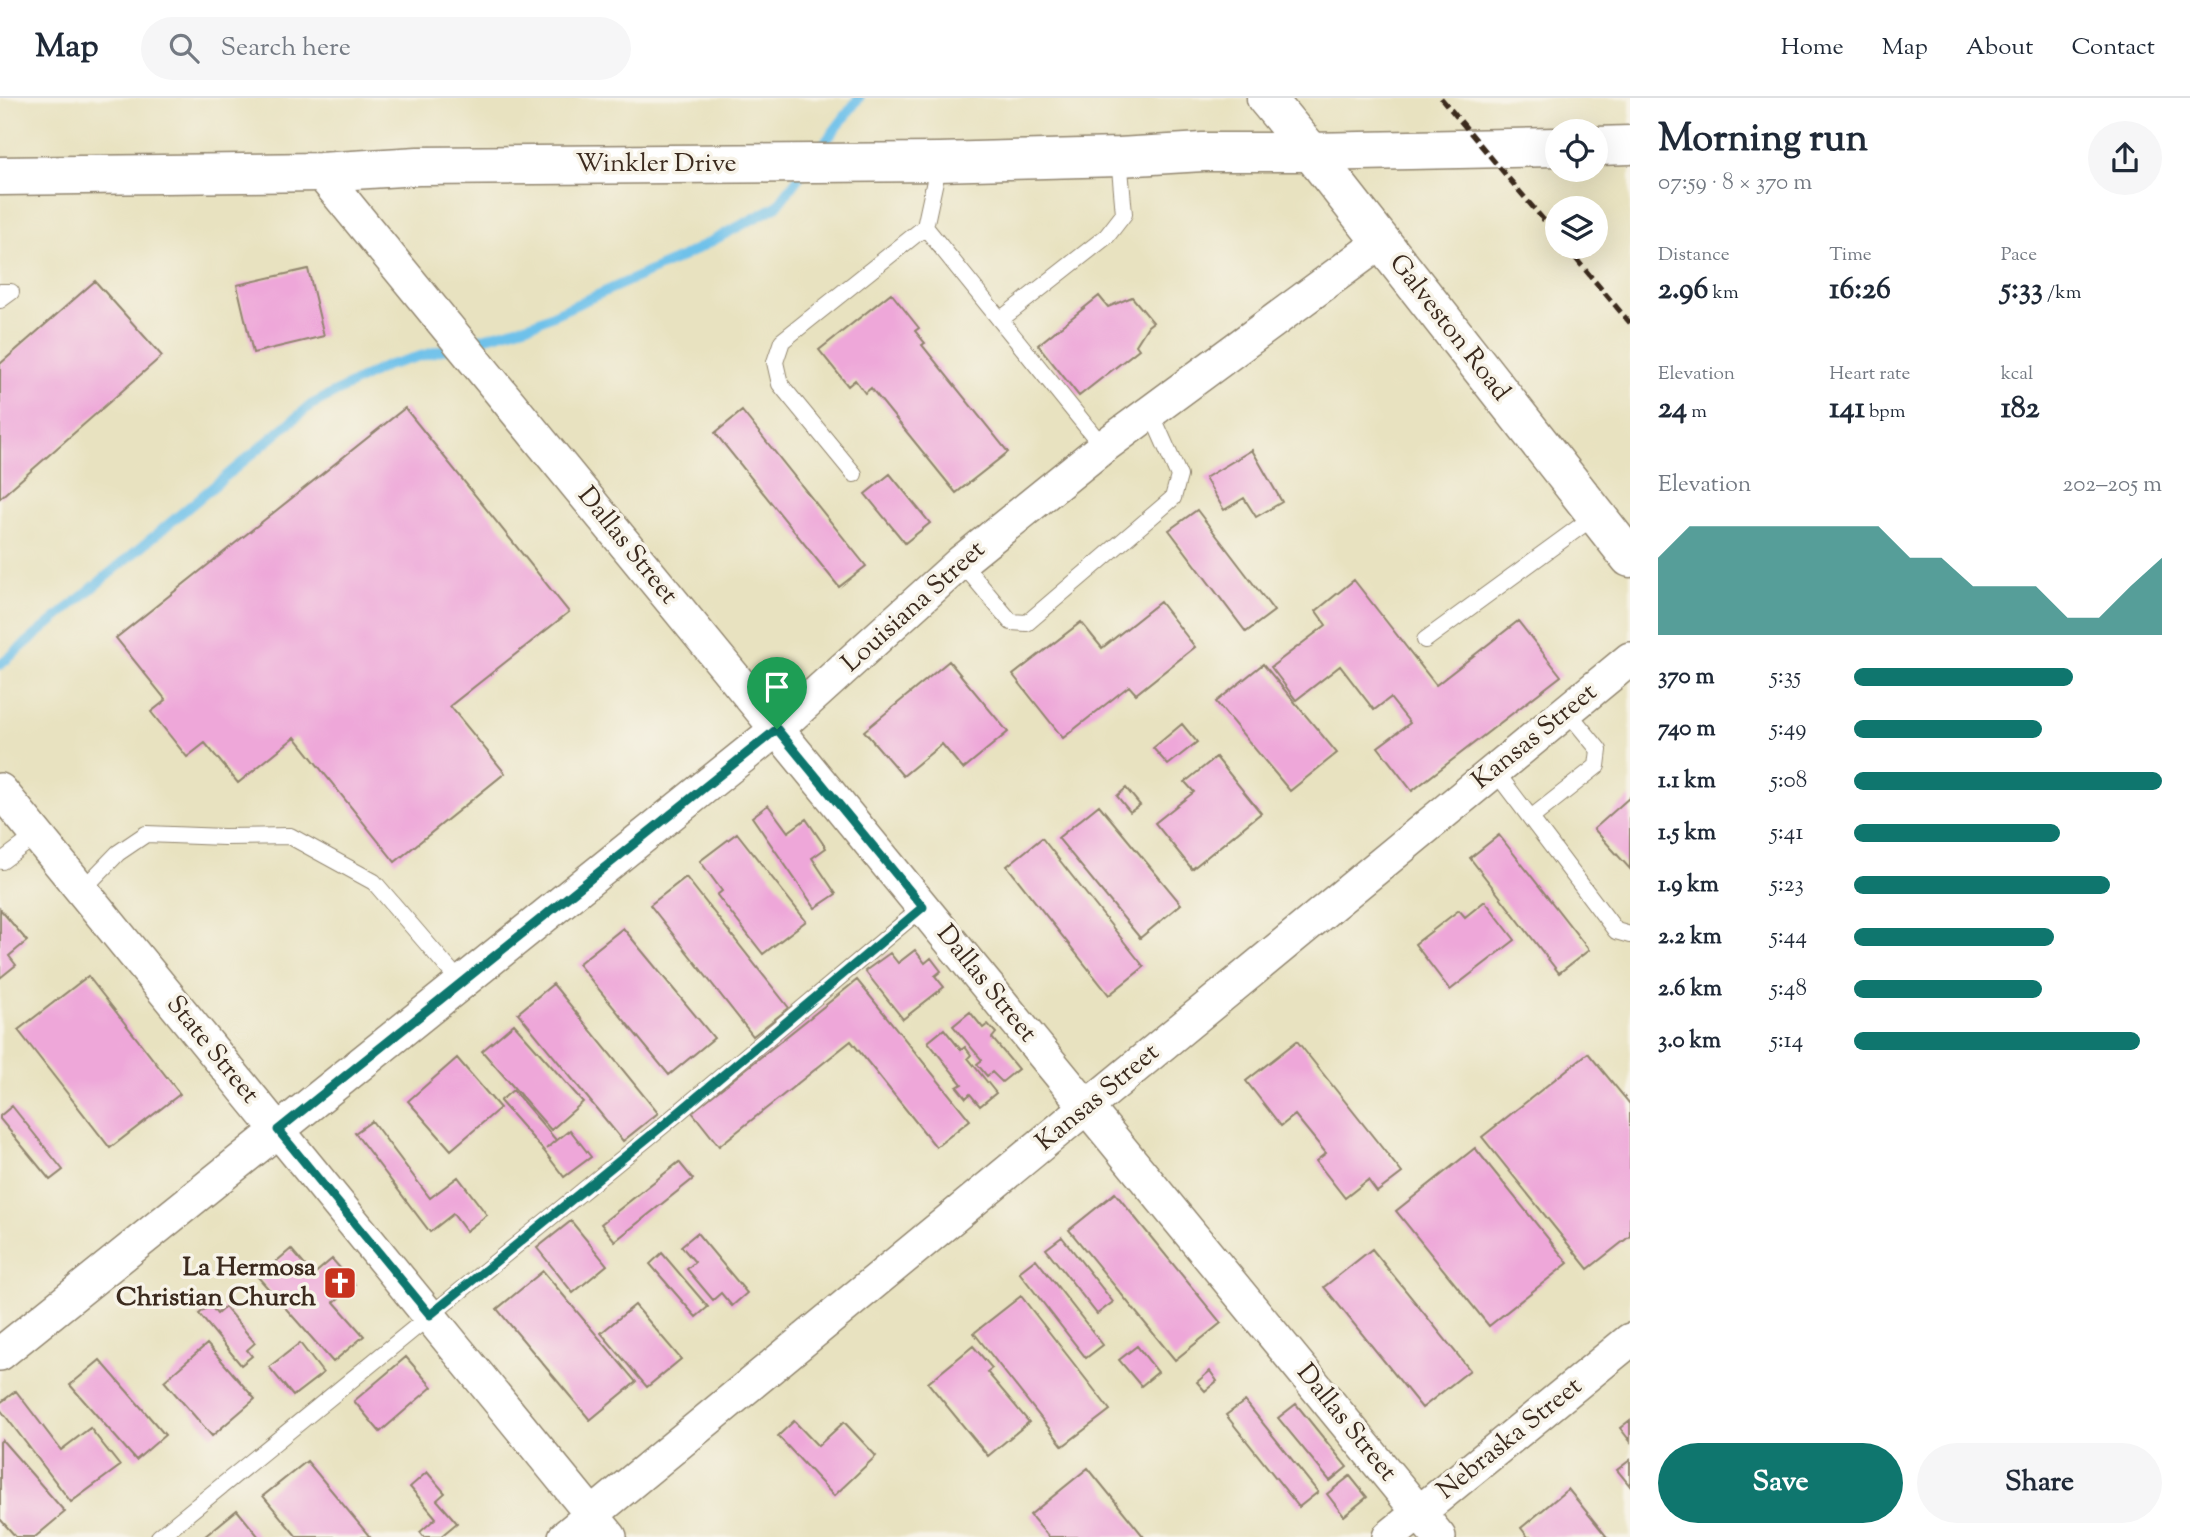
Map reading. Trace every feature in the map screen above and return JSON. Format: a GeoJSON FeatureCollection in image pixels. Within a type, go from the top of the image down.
{"type":"FeatureCollection","features":[{"type":"Feature","properties":{"kind":"main road","name":"Galveston Road"},"geometry":{"type":"LineString","coordinates":[[1266,98],[1630,558]]}},
{"type":"Feature","properties":{"kind":"main road"},"geometry":{"type":"LineString","coordinates":[[1608,146],[1630,145]]}},
{"type":"Feature","properties":{"kind":"main road","name":"Winkler Drive"},"geometry":{"type":"LineString","coordinates":[[0,176],[320,172],[418,166],[939,162],[1203,152],[1545,147]]}},
{"type":"Feature","properties":{"kind":"street","name":"Dallas Street"},"geometry":{"type":"LineString","coordinates":[[320,172],[1429,1525]]}},
{"type":"Feature","properties":{"kind":"street","name":"Louisiana Street"},"geometry":{"type":"LineString","coordinates":[[0,1354],[777,729],[961,562],[1103,447],[1381,242]]}},
{"type":"Feature","properties":{"kind":"street","name":"Kansas Street"},"geometry":{"type":"LineString","coordinates":[[565,1537],[601,1526],[1087,1107],[1630,659]]}},
{"type":"Feature","properties":{"kind":"street","name":"State Street"},"geometry":{"type":"LineString","coordinates":[[0,790],[601,1526]]}},
{"type":"Feature","properties":{"kind":"street","name":"Nebraska Street"},"geometry":{"type":"LineString","coordinates":[[1389,1537],[1429,1525],[1630,1340]]}},
{"type":"Feature","properties":{"kind":"lane"},"geometry":{"type":"LineString","coordinates":[[1000,320],[1107,236],[1124,214],[1119,157]]}},
{"type":"Feature","properties":{"kind":"lane"},"geometry":{"type":"LineString","coordinates":[[855,474],[780,384],[775,362],[782,341],[925,228],[939,162]]}},
{"type":"Feature","properties":{"kind":"lane"},"geometry":{"type":"LineString","coordinates":[[925,228],[1103,447]]}},
{"type":"Feature","properties":{"kind":"lane"},"geometry":{"type":"LineString","coordinates":[[0,292],[11,292],[0,300]]}},
{"type":"Feature","properties":{"kind":"lane"},"geometry":{"type":"LineString","coordinates":[[961,562],[1011,622],[1027,623],[1173,498],[1179,476],[1151,412]]}},
{"type":"Feature","properties":{"kind":"lane"},"geometry":{"type":"LineString","coordinates":[[1424,640],[1596,515]]}},
{"type":"Feature","properties":{"kind":"lane"},"geometry":{"type":"LineString","coordinates":[[1531,818],[1597,766],[1599,750],[1567,711]]}},
{"type":"Feature","properties":{"kind":"lane"},"geometry":{"type":"LineString","coordinates":[[1495,771],[1616,931],[1630,934]]}},
{"type":"Feature","properties":{"kind":"lane"},"geometry":{"type":"LineString","coordinates":[[82,890],[118,853],[146,834],[290,836],[374,882],[461,983]]}},
{"type":"Feature","properties":{"kind":"lane"},"geometry":{"type":"LineString","coordinates":[[0,859],[2,861],[37,835]]}},
{"type":"Feature","properties":{"kind":"lane"},"geometry":{"type":"LineString","coordinates":[[159,1537],[666,1123],[923,907]]}},
{"type":"Feature","properties":{"kind":"building"},"geometry":{"type":"Polygon","coordinates":[[[308,269],[324,336],[253,353],[237,285],[308,269]]]}},
{"type":"Feature","properties":{"kind":"building"},"geometry":{"type":"Polygon","coordinates":[[[95,281],[162,356],[0,498],[0,364],[95,281]]]}},
{"type":"Feature","properties":{"kind":"building"},"geometry":{"type":"Polygon","coordinates":[[[891,293],[919,328],[915,331],[925,343],[922,345],[1008,452],[956,493],[871,388],[865,393],[855,380],[848,386],[819,350],[891,293]]]}},
{"type":"Feature","properties":{"kind":"building"},"geometry":{"type":"Polygon","coordinates":[[[1099,296],[1108,307],[1132,297],[1153,322],[1136,345],[1139,349],[1079,396],[1038,345],[1099,296]]]}},
{"type":"Feature","properties":{"kind":"building"},"geometry":{"type":"Polygon","coordinates":[[[405,408],[569,612],[450,706],[505,773],[395,862],[295,737],[238,783],[205,743],[187,757],[151,712],[166,700],[116,638],[405,408]]]}},
{"type":"Feature","properties":{"kind":"building"},"geometry":{"type":"Polygon","coordinates":[[[742,411],[866,566],[839,587],[715,433],[742,411]]]}},
{"type":"Feature","properties":{"kind":"building"},"geometry":{"type":"Polygon","coordinates":[[[1252,450],[1282,502],[1256,517],[1244,498],[1224,510],[1205,478],[1252,450]]]}},
{"type":"Feature","properties":{"kind":"building"},"geometry":{"type":"Polygon","coordinates":[[[890,474],[930,523],[905,543],[865,494],[890,474]]]}},
{"type":"Feature","properties":{"kind":"building"},"geometry":{"type":"Polygon","coordinates":[[[1197,510],[1274,611],[1246,632],[1169,530],[1197,510]]]}},
{"type":"Feature","properties":{"kind":"building"},"geometry":{"type":"Polygon","coordinates":[[[1354,580],[1436,685],[1518,621],[1561,676],[1412,791],[1378,747],[1410,723],[1390,698],[1374,710],[1340,666],[1296,700],[1271,667],[1326,625],[1316,611],[1354,580]]]}},
{"type":"Feature","properties":{"kind":"building"},"geometry":{"type":"Polygon","coordinates":[[[1160,602],[1195,647],[1136,694],[1129,686],[1063,738],[1013,675],[1081,622],[1102,648],[1160,602]]]}},
{"type":"Feature","properties":{"kind":"building"},"geometry":{"type":"Polygon","coordinates":[[[949,661],[1008,732],[963,769],[942,744],[903,776],[864,731],[949,661]]]}},
{"type":"Feature","properties":{"kind":"building"},"geometry":{"type":"Polygon","coordinates":[[[1263,664],[1337,753],[1290,791],[1216,702],[1263,664]]]}},
{"type":"Feature","properties":{"kind":"building"},"geometry":{"type":"Polygon","coordinates":[[[1182,724],[1197,742],[1168,765],[1153,748],[1182,724]]]}},
{"type":"Feature","properties":{"kind":"building"},"geometry":{"type":"Polygon","coordinates":[[[1216,757],[1261,813],[1192,869],[1155,823],[1194,792],[1185,782],[1216,757]]]}},
{"type":"Feature","properties":{"kind":"building"},"geometry":{"type":"Polygon","coordinates":[[[1126,788],[1140,805],[1130,812],[1117,796],[1126,788]]]}},
{"type":"Feature","properties":{"kind":"building"},"geometry":{"type":"Polygon","coordinates":[[[1630,797],[1630,869],[1594,829],[1630,797]]]}},
{"type":"Feature","properties":{"kind":"building"},"geometry":{"type":"Polygon","coordinates":[[[768,805],[788,832],[806,819],[826,848],[812,858],[836,894],[815,908],[752,817],[768,805]]]}},
{"type":"Feature","properties":{"kind":"building"},"geometry":{"type":"Polygon","coordinates":[[[1099,805],[1181,904],[1140,938],[1058,838],[1099,805]]]}},
{"type":"Feature","properties":{"kind":"building"},"geometry":{"type":"Polygon","coordinates":[[[737,833],[806,921],[763,954],[717,895],[722,891],[700,861],[737,833]]]}},
{"type":"Feature","properties":{"kind":"building"},"geometry":{"type":"Polygon","coordinates":[[[1499,835],[1589,950],[1559,973],[1470,858],[1499,835]]]}},
{"type":"Feature","properties":{"kind":"building"},"geometry":{"type":"Polygon","coordinates":[[[1042,838],[1144,967],[1109,995],[1007,866],[1042,838]]]}},
{"type":"Feature","properties":{"kind":"building"},"geometry":{"type":"Polygon","coordinates":[[[686,877],[789,1008],[753,1036],[650,905],[686,877]]]}},
{"type":"Feature","properties":{"kind":"building"},"geometry":{"type":"Polygon","coordinates":[[[1485,901],[1515,940],[1450,990],[1415,944],[1459,910],[1465,917],[1485,901]]]}},
{"type":"Feature","properties":{"kind":"building"},"geometry":{"type":"Polygon","coordinates":[[[0,909],[27,941],[9,956],[16,965],[0,978],[0,909]]]}},
{"type":"Feature","properties":{"kind":"building"},"geometry":{"type":"Polygon","coordinates":[[[623,928],[714,1038],[669,1075],[578,964],[623,928]]]}},
{"type":"Feature","properties":{"kind":"building"},"geometry":{"type":"Polygon","coordinates":[[[915,950],[925,963],[931,958],[941,971],[935,976],[944,987],[903,1019],[865,971],[890,953],[898,963],[915,950]]]}},
{"type":"Feature","properties":{"kind":"building"},"geometry":{"type":"Polygon","coordinates":[[[88,976],[180,1094],[110,1148],[18,1030],[88,976]]]}},
{"type":"Feature","properties":{"kind":"building"},"geometry":{"type":"Polygon","coordinates":[[[857,980],[970,1120],[936,1147],[851,1041],[719,1146],[692,1112],[857,980]]]}},
{"type":"Feature","properties":{"kind":"building"},"geometry":{"type":"Polygon","coordinates":[[[553,984],[658,1113],[623,1141],[518,1013],[553,984]]]}},
{"type":"Feature","properties":{"kind":"building"},"geometry":{"type":"Polygon","coordinates":[[[970,1012],[983,1028],[988,1024],[996,1033],[992,1038],[1018,1069],[1002,1082],[992,1072],[987,1076],[977,1064],[982,1060],[953,1026],[970,1012]]]}},
{"type":"Feature","properties":{"kind":"building"},"geometry":{"type":"Polygon","coordinates":[[[514,1024],[583,1102],[551,1130],[482,1051],[514,1024]]]}},
{"type":"Feature","properties":{"kind":"building"},"geometry":{"type":"Polygon","coordinates":[[[944,1029],[961,1050],[965,1047],[971,1055],[968,1058],[996,1093],[980,1106],[970,1094],[966,1098],[957,1087],[962,1084],[928,1042],[944,1029]]]}},
{"type":"Feature","properties":{"kind":"building"},"geometry":{"type":"Polygon","coordinates":[[[1297,1041],[1402,1173],[1377,1192],[1368,1180],[1345,1198],[1316,1161],[1326,1153],[1295,1115],[1281,1126],[1246,1081],[1297,1041]]]}},
{"type":"Feature","properties":{"kind":"building"},"geometry":{"type":"Polygon","coordinates":[[[1588,1053],[1630,1104],[1630,1236],[1588,1269],[1482,1137],[1588,1053]]]}},
{"type":"Feature","properties":{"kind":"building"},"geometry":{"type":"Polygon","coordinates":[[[457,1058],[500,1108],[451,1150],[408,1101],[457,1058]]]}},
{"type":"Feature","properties":{"kind":"building"},"geometry":{"type":"Polygon","coordinates":[[[513,1090],[556,1140],[546,1149],[570,1130],[591,1157],[564,1177],[500,1101],[513,1090]]]}},
{"type":"Feature","properties":{"kind":"building"},"geometry":{"type":"Polygon","coordinates":[[[12,1106],[63,1170],[50,1180],[0,1119],[12,1106]]]}},
{"type":"Feature","properties":{"kind":"building"},"geometry":{"type":"Polygon","coordinates":[[[372,1121],[430,1198],[458,1177],[487,1215],[466,1231],[453,1214],[430,1232],[355,1133],[372,1121]]]}},
{"type":"Feature","properties":{"kind":"building"},"geometry":{"type":"Polygon","coordinates":[[[1475,1148],[1568,1263],[1489,1326],[1396,1211],[1475,1148]]]}},
{"type":"Feature","properties":{"kind":"building"},"geometry":{"type":"Polygon","coordinates":[[[679,1162],[693,1179],[615,1241],[601,1224],[679,1162]]]}},
{"type":"Feature","properties":{"kind":"building"},"geometry":{"type":"Polygon","coordinates":[[[1115,1193],[1221,1323],[1175,1360],[1069,1230],[1115,1193]]]}},
{"type":"Feature","properties":{"kind":"building"},"geometry":{"type":"Polygon","coordinates":[[[571,1221],[607,1265],[573,1293],[537,1248],[571,1221]]]}},
{"type":"Feature","properties":{"kind":"building"},"geometry":{"type":"Polygon","coordinates":[[[697,1233],[747,1293],[732,1306],[721,1293],[713,1300],[687,1269],[695,1262],[681,1246],[697,1233]]]}},
{"type":"Feature","properties":{"kind":"building"},"geometry":{"type":"Polygon","coordinates":[[[1062,1237],[1113,1302],[1097,1314],[1046,1249],[1062,1237]]]}},
{"type":"Feature","properties":{"kind":"building"},"geometry":{"type":"Polygon","coordinates":[[[291,1249],[313,1275],[332,1259],[355,1285],[334,1302],[364,1336],[333,1362],[258,1277],[291,1249]]]}},
{"type":"Feature","properties":{"kind":"building"},"geometry":{"type":"Polygon","coordinates":[[[1372,1249],[1470,1370],[1422,1408],[1324,1287],[1372,1249]]]}},
{"type":"Feature","properties":{"kind":"building"},"geometry":{"type":"Polygon","coordinates":[[[662,1253],[708,1307],[696,1317],[650,1264],[662,1253]]]}},
{"type":"Feature","properties":{"kind":"building"},"geometry":{"type":"Polygon","coordinates":[[[1036,1259],[1103,1345],[1086,1358],[1019,1272],[1036,1259]]]}},
{"type":"Feature","properties":{"kind":"building"},"geometry":{"type":"Polygon","coordinates":[[[543,1271],[636,1382],[590,1420],[497,1309],[543,1271]]]}},
{"type":"Feature","properties":{"kind":"building"},"geometry":{"type":"Polygon","coordinates":[[[1021,1296],[1110,1410],[1063,1446],[974,1333],[1021,1296]]]}},
{"type":"Feature","properties":{"kind":"building"},"geometry":{"type":"Polygon","coordinates":[[[210,1305],[217,1314],[225,1307],[255,1343],[247,1350],[252,1356],[241,1365],[199,1314],[210,1305]]]}},
{"type":"Feature","properties":{"kind":"building"},"geometry":{"type":"Polygon","coordinates":[[[635,1305],[681,1359],[647,1387],[601,1333],[635,1305]]]}},
{"type":"Feature","properties":{"kind":"building"},"geometry":{"type":"Polygon","coordinates":[[[300,1343],[323,1373],[293,1396],[269,1367],[300,1343]]]}},
{"type":"Feature","properties":{"kind":"building"},"geometry":{"type":"Polygon","coordinates":[[[207,1344],[255,1399],[212,1436],[164,1381],[207,1344]]]}},
{"type":"Feature","properties":{"kind":"building"},"geometry":{"type":"Polygon","coordinates":[[[973,1346],[992,1368],[987,1372],[1029,1422],[988,1456],[928,1383],[973,1346]]]}},
{"type":"Feature","properties":{"kind":"building"},"geometry":{"type":"Polygon","coordinates":[[[1137,1346],[1158,1372],[1141,1386],[1119,1360],[1137,1346]]]}},
{"type":"Feature","properties":{"kind":"building"},"geometry":{"type":"Polygon","coordinates":[[[406,1357],[432,1387],[380,1432],[354,1401],[406,1357]]]}},
{"type":"Feature","properties":{"kind":"building"},"geometry":{"type":"Polygon","coordinates":[[[100,1360],[165,1435],[136,1460],[70,1385],[100,1360]]]}},
{"type":"Feature","properties":{"kind":"building"},"geometry":{"type":"Polygon","coordinates":[[[1210,1371],[1217,1381],[1205,1391],[1197,1382],[1210,1371]]]}},
{"type":"Feature","properties":{"kind":"building"},"geometry":{"type":"Polygon","coordinates":[[[16,1391],[61,1450],[90,1428],[120,1466],[71,1502],[0,1409],[0,1403],[16,1391]]]}},
{"type":"Feature","properties":{"kind":"building"},"geometry":{"type":"Polygon","coordinates":[[[1245,1401],[1318,1492],[1299,1507],[1226,1415],[1245,1401]]]}},
{"type":"Feature","properties":{"kind":"building"},"geometry":{"type":"Polygon","coordinates":[[[1296,1404],[1347,1467],[1330,1481],[1278,1418],[1296,1404]]]}},
{"type":"Feature","properties":{"kind":"building"},"geometry":{"type":"Polygon","coordinates":[[[1630,1420],[1630,1441],[1620,1428],[1630,1420]]]}},
{"type":"Feature","properties":{"kind":"building"},"geometry":{"type":"Polygon","coordinates":[[[794,1421],[818,1446],[844,1422],[876,1456],[834,1496],[778,1436],[794,1421]]]}},
{"type":"Feature","properties":{"kind":"building"},"geometry":{"type":"Polygon","coordinates":[[[2,1440],[65,1512],[35,1537],[16,1537],[0,1519],[2,1440]]]}},
{"type":"Feature","properties":{"kind":"building"},"geometry":{"type":"Polygon","coordinates":[[[1630,1460],[1630,1486],[1617,1470],[1630,1460]]]}},
{"type":"Feature","properties":{"kind":"building"},"geometry":{"type":"Polygon","coordinates":[[[307,1461],[370,1537],[297,1537],[263,1496],[307,1461]]]}},
{"type":"Feature","properties":{"kind":"building"},"geometry":{"type":"Polygon","coordinates":[[[1088,1468],[1144,1537],[1049,1537],[1030,1515],[1088,1468]]]}},
{"type":"Feature","properties":{"kind":"building"},"geometry":{"type":"Polygon","coordinates":[[[427,1472],[445,1493],[437,1500],[457,1523],[440,1537],[424,1537],[420,1532],[436,1518],[410,1487],[427,1472]]]}},
{"type":"Feature","properties":{"kind":"building"},"geometry":{"type":"Polygon","coordinates":[[[1350,1476],[1367,1497],[1344,1516],[1327,1494],[1350,1476]]]}},
{"type":"Feature","properties":{"kind":"building"},"geometry":{"type":"Polygon","coordinates":[[[1568,1489],[1607,1537],[1528,1537],[1521,1528],[1568,1489]]]}},
{"type":"Feature","properties":{"kind":"building"},"geometry":{"type":"Polygon","coordinates":[[[237,1510],[259,1537],[204,1537],[237,1510]]]}},
{"type":"Feature","properties":{"kind":"waterway"},"geometry":{"type":"LineString","coordinates":[[817,153],[859,98]]}},
{"type":"Feature","properties":{"kind":"waterway"},"geometry":{"type":"LineString","coordinates":[[0,665],[311,405],[386,366],[535,323],[682,257],[777,206],[802,173]]}},
{"type":"Feature","properties":{"kind":"railway"},"geometry":{"type":"LineString","coordinates":[[1441,98],[1545,222]]}},
{"type":"Feature","properties":{"kind":"railway"},"geometry":{"type":"LineString","coordinates":[[1576,259],[1630,323]]}},
{"type":"Feature","properties":{"kind":"place","name":"La Hermosa Christian Church"},"geometry":{"type":"Point","coordinates":[340,1283]}},
{"type":"Feature","properties":{"kind":"route"},"geometry":{"type":"LineString","coordinates":[[777,729],[923,907],[666,1123],[430,1315],[278,1130],[777,729]]}}]}
